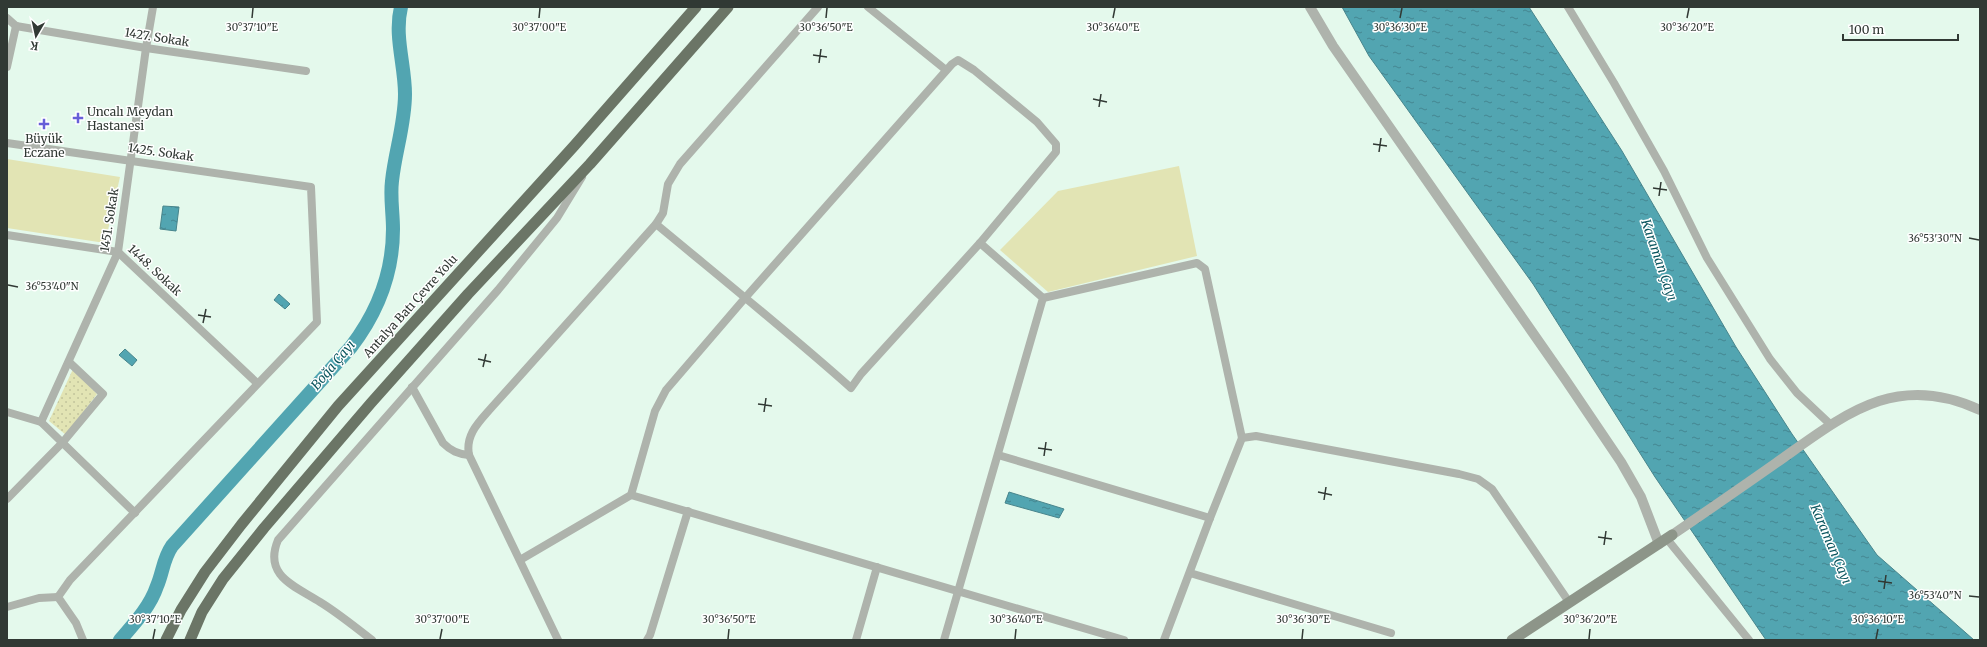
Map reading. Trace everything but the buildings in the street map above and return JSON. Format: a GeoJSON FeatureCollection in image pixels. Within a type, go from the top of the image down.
{"type":"FeatureCollection","features":[{"type":"Feature","properties":{"kind":"highway","name":"Antalya Batı Çevre Yolu"},"geometry":{"type":"LineString","coordinates":[[166,640],[181,610],[214,560],[338,406],[574,146],[696,7]]}},
{"type":"Feature","properties":{"kind":"highway"},"geometry":{"type":"LineString","coordinates":[[190,640],[202,612],[223,579],[264,528],[371,403],[468,294],[590,164],[728,7]]}},
{"type":"Feature","properties":{"kind":"main road"},"geometry":{"type":"LineString","coordinates":[[1512,640],[1666,539]]}},
{"type":"Feature","properties":{"kind":"street","name":"1451. Sokak"},"geometry":{"type":"LineString","coordinates":[[42,422],[118,252],[130,159],[153,7]]}},
{"type":"Feature","properties":{"kind":"street"},"geometry":{"type":"LineString","coordinates":[[558,640],[469,455],[469,440],[476,425],[656,224],[662,213],[668,184],[680,164],[818,7]]}},
{"type":"Feature","properties":{"kind":"street"},"geometry":{"type":"LineString","coordinates":[[868,7],[946,70]]}},
{"type":"Feature","properties":{"kind":"street"},"geometry":{"type":"LineString","coordinates":[[1310,7],[1337,52],[1561,372],[1621,462],[1666,539],[1749,640]]}},
{"type":"Feature","properties":{"kind":"street"},"geometry":{"type":"LineString","coordinates":[[1568,7],[1614,83],[1664,171],[1707,258],[1770,359],[1798,393],[1831,425]]}},
{"type":"Feature","properties":{"kind":"street"},"geometry":{"type":"LineString","coordinates":[[7,18],[16,26],[7,66]]}},
{"type":"Feature","properties":{"kind":"street","name":"1427. Sokak"},"geometry":{"type":"LineString","coordinates":[[16,26],[146,48],[306,71]]}},
{"type":"Feature","properties":{"kind":"street"},"geometry":{"type":"LineString","coordinates":[[520,560],[631,495],[655,411],[666,390],[744,298],[946,70],[958,60],[974,70],[1037,122],[1056,144],[1056,152],[980,243],[861,374],[851,388],[744,298],[656,224]]}},
{"type":"Feature","properties":{"kind":"street","name":"1425. Sokak"},"geometry":{"type":"LineString","coordinates":[[7,143],[130,159],[311,187],[317,322],[257,383]]}},
{"type":"Feature","properties":{"kind":"street"},"geometry":{"type":"LineString","coordinates":[[372,640],[320,602],[291,586],[278,571],[273,560],[273,551],[278,540],[498,290],[557,218],[590,164]]}},
{"type":"Feature","properties":{"kind":"street","name":"1448. Sokak"},"geometry":{"type":"LineString","coordinates":[[7,235],[118,252],[257,383]]}},
{"type":"Feature","properties":{"kind":"street"},"geometry":{"type":"LineString","coordinates":[[980,243],[1043,298]]}},
{"type":"Feature","properties":{"kind":"street"},"geometry":{"type":"LineString","coordinates":[[1043,298],[1197,263],[1205,269],[1242,438],[1164,640]]}},
{"type":"Feature","properties":{"kind":"street"},"geometry":{"type":"LineString","coordinates":[[944,640],[1043,298]]}},
{"type":"Feature","properties":{"kind":"street"},"geometry":{"type":"LineString","coordinates":[[7,499],[63,442],[104,394],[69,362]]}},
{"type":"Feature","properties":{"kind":"street"},"geometry":{"type":"LineString","coordinates":[[58,598],[70,580],[257,383]]}},
{"type":"Feature","properties":{"kind":"street"},"geometry":{"type":"LineString","coordinates":[[412,387],[443,443],[450,450],[459,454],[469,455]]}},
{"type":"Feature","properties":{"kind":"street"},"geometry":{"type":"LineString","coordinates":[[1666,539],[1817,434],[1855,410],[1868,404],[1899,397],[1926,396],[1955,401],[1980,410]]}},
{"type":"Feature","properties":{"kind":"street"},"geometry":{"type":"LineString","coordinates":[[7,412],[42,422],[135,513]]}},
{"type":"Feature","properties":{"kind":"street"},"geometry":{"type":"LineString","coordinates":[[1242,438],[1256,436],[1459,474],[1478,479],[1492,489],[1569,602]]}},
{"type":"Feature","properties":{"kind":"street"},"geometry":{"type":"LineString","coordinates":[[998,455],[1210,518]]}},
{"type":"Feature","properties":{"kind":"street"},"geometry":{"type":"LineString","coordinates":[[631,495],[1124,640]]}},
{"type":"Feature","properties":{"kind":"street"},"geometry":{"type":"LineString","coordinates":[[647,640],[650,635],[688,511]]}},
{"type":"Feature","properties":{"kind":"street"},"geometry":{"type":"LineString","coordinates":[[856,640],[877,567]]}},
{"type":"Feature","properties":{"kind":"street"},"geometry":{"type":"LineString","coordinates":[[1190,572],[1391,633]]}},
{"type":"Feature","properties":{"kind":"street"},"geometry":{"type":"LineString","coordinates":[[7,607],[39,598],[58,598]]}},
{"type":"Feature","properties":{"kind":"street"},"geometry":{"type":"LineString","coordinates":[[58,598],[76,623],[83,640]]}},
{"type":"Feature","properties":{"kind":"green space"},"geometry":{"type":"Polygon","coordinates":[[[7,159],[120,177],[105,243],[7,228],[7,159]]]}},
{"type":"Feature","properties":{"kind":"green space"},"geometry":{"type":"Polygon","coordinates":[[[1179,166],[1197,256],[1048,292],[1000,250],[1058,191],[1179,166]]]}},
{"type":"Feature","properties":{"kind":"green space"},"geometry":{"type":"Polygon","coordinates":[[[73,369],[97,394],[66,435],[49,421],[73,369]]]}},
{"type":"Feature","properties":{"kind":"water","name":"Karaman Çayı"},"geometry":{"type":"Polygon","coordinates":[[[1342,7],[1529,7],[1622,151],[1736,347],[1792,434],[1877,555],[1974,640],[1766,640],[1655,477],[1533,284],[1369,56],[1342,7]]]}},
{"type":"Feature","properties":{"kind":"water"},"geometry":{"type":"Polygon","coordinates":[[[163,206],[179,207],[176,231],[160,229],[163,206]]]}},
{"type":"Feature","properties":{"kind":"water"},"geometry":{"type":"Polygon","coordinates":[[[279,294],[290,304],[285,309],[274,300],[279,294]]]}},
{"type":"Feature","properties":{"kind":"water"},"geometry":{"type":"Polygon","coordinates":[[[125,349],[137,360],[132,366],[119,355],[125,349]]]}},
{"type":"Feature","properties":{"kind":"water"},"geometry":{"type":"Polygon","coordinates":[[[1009,492],[1064,509],[1059,518],[1005,503],[1009,492]]]}},
{"type":"Feature","properties":{"kind":"waterway","name":"Boğa Çayı"},"geometry":{"type":"LineString","coordinates":[[120,640],[141,615],[154,594],[172,546],[351,347],[369,320],[376,306],[387,277],[390,261],[393,229],[391,187],[405,105],[405,83],[399,40],[399,18],[401,7]]}},
{"type":"Feature","properties":{"kind":"place","name":"Uncalı Meydan Hastanesi"},"geometry":{"type":"Point","coordinates":[78,118]}},
{"type":"Feature","properties":{"kind":"place","name":"Büyük Eczane"},"geometry":{"type":"Point","coordinates":[44,124]}}]}
